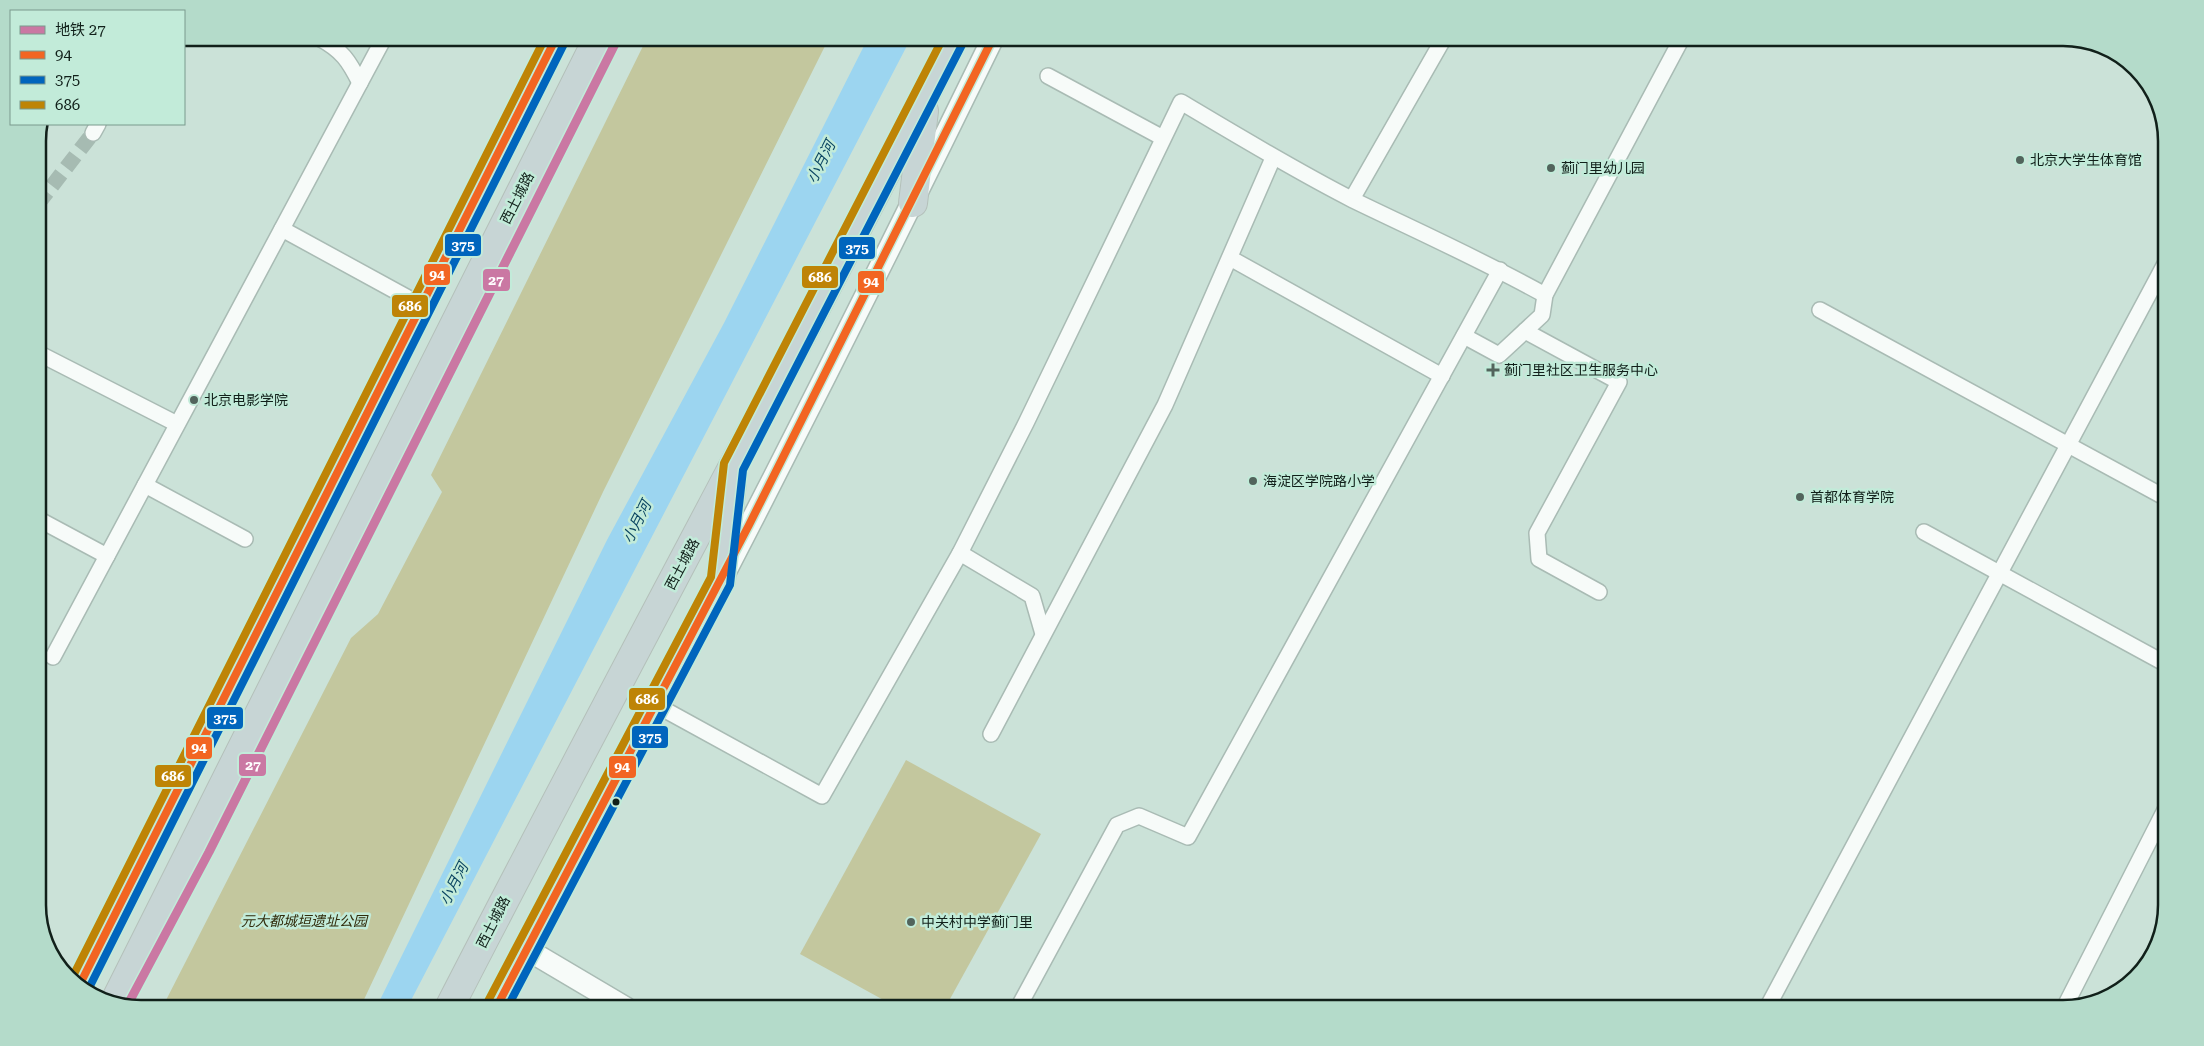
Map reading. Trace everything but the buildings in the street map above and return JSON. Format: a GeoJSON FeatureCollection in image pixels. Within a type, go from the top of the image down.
{"type":"FeatureCollection","features":[{"type":"Feature","properties":{"kind":"highway","name":"西土城路"},"geometry":{"type":"LineString","coordinates":[[117,997],[594,46]]}},
{"type":"Feature","properties":{"kind":"highway","name":"西土城路"},"geometry":{"type":"LineString","coordinates":[[453,1000],[507,894],[733,467],[950,46]]}},
{"type":"Feature","properties":{"kind":"highway"},"geometry":{"type":"LineString","coordinates":[[913,203],[927,92]]}},
{"type":"Feature","properties":{"kind":"highway"},"geometry":{"type":"LineString","coordinates":[[721,580],[733,467]]}},
{"type":"Feature","properties":{"kind":"highway"},"geometry":{"type":"LineString","coordinates":[[469,1000],[507,894]]}},
{"type":"Feature","properties":{"kind":"street"},"geometry":{"type":"LineString","coordinates":[[335,46],[350,62],[360,84]]}},
{"type":"Feature","properties":{"kind":"street"},"geometry":{"type":"LineString","coordinates":[[53,657],[380,46]]}},
{"type":"Feature","properties":{"kind":"street"},"geometry":{"type":"LineString","coordinates":[[83,979],[552,46]]}},
{"type":"Feature","properties":{"kind":"street"},"geometry":{"type":"LineString","coordinates":[[500,1000],[721,580],[913,203],[990,46]]}},
{"type":"Feature","properties":{"kind":"street"},"geometry":{"type":"LineString","coordinates":[[1352,199],[1439,46]]}},
{"type":"Feature","properties":{"kind":"street"},"geometry":{"type":"LineString","coordinates":[[1464,336],[1499,355],[1542,315],[1545,294],[1678,46]]}},
{"type":"Feature","properties":{"kind":"street"},"geometry":{"type":"LineString","coordinates":[[1048,76],[1163,138]]}},
{"type":"Feature","properties":{"kind":"street"},"geometry":{"type":"LineString","coordinates":[[656,705],[822,796],[960,553],[1026,423],[1181,102],[1273,158],[1545,294]]}},
{"type":"Feature","properties":{"kind":"street"},"geometry":{"type":"LineString","coordinates":[[991,734],[1165,405],[1273,158]]}},
{"type":"Feature","properties":{"kind":"street"},"geometry":{"type":"LineString","coordinates":[[282,229],[421,305]]}},
{"type":"Feature","properties":{"kind":"street"},"geometry":{"type":"LineString","coordinates":[[1230,258],[1442,376]]}},
{"type":"Feature","properties":{"kind":"street"},"geometry":{"type":"LineString","coordinates":[[1022,1000],[1117,825],[1139,816],[1188,837],[1500,270]]}},
{"type":"Feature","properties":{"kind":"street"},"geometry":{"type":"LineString","coordinates":[[1770,1000],[2158,277]]}},
{"type":"Feature","properties":{"kind":"street"},"geometry":{"type":"LineString","coordinates":[[1820,310],[2158,494]]}},
{"type":"Feature","properties":{"kind":"street"},"geometry":{"type":"LineString","coordinates":[[1525,331],[1618,382],[1537,533],[1539,558],[1599,592]]}},
{"type":"Feature","properties":{"kind":"street"},"geometry":{"type":"LineString","coordinates":[[46,356],[177,424]]}},
{"type":"Feature","properties":{"kind":"street"},"geometry":{"type":"LineString","coordinates":[[145,485],[245,539]]}},
{"type":"Feature","properties":{"kind":"street"},"geometry":{"type":"LineString","coordinates":[[46,523],[107,556]]}},
{"type":"Feature","properties":{"kind":"street"},"geometry":{"type":"LineString","coordinates":[[1924,532],[2158,660]]}},
{"type":"Feature","properties":{"kind":"street"},"geometry":{"type":"LineString","coordinates":[[960,553],[1032,596],[1043,634]]}},
{"type":"Feature","properties":{"kind":"street"},"geometry":{"type":"LineString","coordinates":[[2068,1000],[2158,824]]}},
{"type":"Feature","properties":{"kind":"street"},"geometry":{"type":"LineString","coordinates":[[528,950],[612,1000]]}},
{"type":"Feature","properties":{"kind":"green space","name":"元大都城垣遗址公园"},"geometry":{"type":"Polygon","coordinates":[[[643,46],[825,46],[603,492],[364,1000],[166,1000],[351,638],[378,614],[442,492],[431,475],[643,46]]]}},
{"type":"Feature","properties":{"kind":"green space"},"geometry":{"type":"Polygon","coordinates":[[[906,760],[1041,834],[949,1000],[883,1000],[800,954],[906,760]]]}},
{"type":"Feature","properties":{"kind":"water","name":"小月河"},"geometry":{"type":"Polygon","coordinates":[[[864,46],[907,46],[411,1000],[380,1000],[607,540],[724,323],[864,46]]]}},
{"type":"Feature","properties":{"kind":"tunnel"},"geometry":{"type":"LineString","coordinates":[[46,194],[93,133]]}},
{"type":"Feature","properties":{"kind":"metro line","name":"27"},"geometry":{"type":"LineString","coordinates":[[131,999],[209,852],[614,46]]}},
{"type":"Feature","properties":{"kind":"transit line","name":"686"},"geometry":{"type":"LineString","coordinates":[[75,973],[541,46]]}},
{"type":"Feature","properties":{"kind":"transit line","name":"94"},"geometry":{"type":"LineString","coordinates":[[83,979],[552,46]]}},
{"type":"Feature","properties":{"kind":"transit line","name":"375"},"geometry":{"type":"LineString","coordinates":[[91,985],[563,46]]}},
{"type":"Feature","properties":{"kind":"transit line","name":"686"},"geometry":{"type":"LineString","coordinates":[[489,1000],[711,577],[724,463],[939,46]]}},
{"type":"Feature","properties":{"kind":"transit line","name":"375"},"geometry":{"type":"LineString","coordinates":[[511,1000],[730,585],[743,470],[961,46]]}},
{"type":"Feature","properties":{"kind":"transit line","name":"94"},"geometry":{"type":"LineString","coordinates":[[500,1000],[749,525],[989,46]]}},
{"type":"Feature","properties":{"kind":"place","name":"北京大学生体育馆"},"geometry":{"type":"Point","coordinates":[2020,160]}},
{"type":"Feature","properties":{"kind":"place","name":"蓟门里幼儿园"},"geometry":{"type":"Point","coordinates":[1551,168]}},
{"type":"Feature","properties":{"kind":"place","name":"蓟门里社区卫生服务中心"},"geometry":{"type":"Point","coordinates":[1493,370]}},
{"type":"Feature","properties":{"kind":"place","name":"北京电影学院"},"geometry":{"type":"Point","coordinates":[194,400]}},
{"type":"Feature","properties":{"kind":"place","name":"海淀区学院路小学"},"geometry":{"type":"Point","coordinates":[1253,481]}},
{"type":"Feature","properties":{"kind":"place","name":"首都体育学院"},"geometry":{"type":"Point","coordinates":[1800,497]}},
{"type":"Feature","properties":{"kind":"place","name":"中关村中学蓟门里"},"geometry":{"type":"Point","coordinates":[911,922]}}]}
